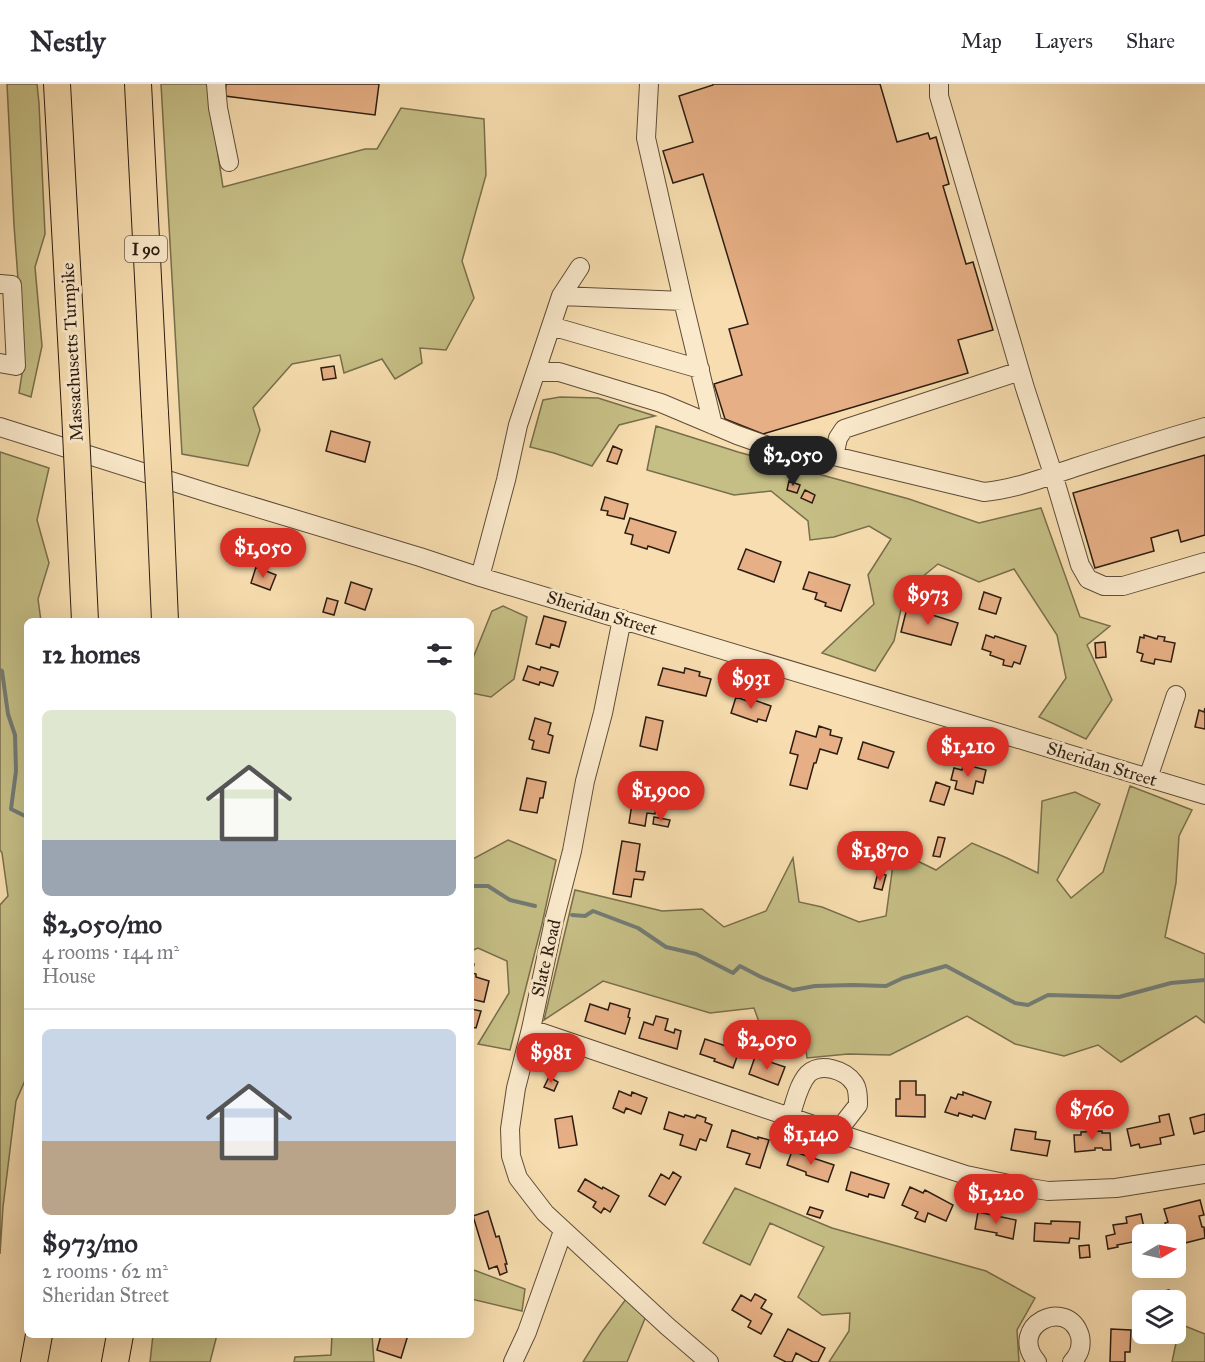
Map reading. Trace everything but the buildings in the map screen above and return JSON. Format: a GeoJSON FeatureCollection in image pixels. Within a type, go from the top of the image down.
{"type":"FeatureCollection","features":[{"type":"Feature","properties":{"kind":"highway","name":"Massachusetts Turnpike"},"geometry":{"type":"LineString","coordinates":[[57,84],[85,618]]}},
{"type":"Feature","properties":{"kind":"highway","name":"I 90"},"geometry":{"type":"LineString","coordinates":[[138,84],[165,618]]}},
{"type":"Feature","properties":{"kind":"highway"},"geometry":{"type":"LineString","coordinates":[[34,1362],[38,1338]]}},
{"type":"Feature","properties":{"kind":"highway"},"geometry":{"type":"LineString","coordinates":[[115,1362],[119,1338]]}},
{"type":"Feature","properties":{"kind":"street"},"geometry":{"type":"LineString","coordinates":[[216,84],[218,108],[229,162]]}},
{"type":"Feature","properties":{"kind":"street"},"geometry":{"type":"LineString","coordinates":[[649,84],[646,138],[713,425]]}},
{"type":"Feature","properties":{"kind":"street"},"geometry":{"type":"LineString","coordinates":[[939,84],[939,96],[1080,566],[1088,579],[1104,586],[1123,586],[1205,562]]}},
{"type":"Feature","properties":{"kind":"street"},"geometry":{"type":"LineString","coordinates":[[480,577],[518,425],[561,296],[580,267]]}},
{"type":"Feature","properties":{"kind":"street"},"geometry":{"type":"LineString","coordinates":[[0,284],[12,285],[16,366],[0,363]]}},
{"type":"Feature","properties":{"kind":"street"},"geometry":{"type":"LineString","coordinates":[[561,296],[683,301]]}},
{"type":"Feature","properties":{"kind":"street"},"geometry":{"type":"LineString","coordinates":[[551,326],[700,369]]}},
{"type":"Feature","properties":{"kind":"street"},"geometry":{"type":"LineString","coordinates":[[834,456],[838,438],[844,429],[1020,371]]}},
{"type":"Feature","properties":{"kind":"street"},"geometry":{"type":"LineString","coordinates":[[537,372],[559,372],[661,403],[736,435],[785,452],[834,456],[984,492],[1003,490],[1205,427]]}},
{"type":"Feature","properties":{"kind":"street","name":"Sheridan Street"},"geometry":{"type":"LineString","coordinates":[[0,427],[480,577],[1205,795]]}},
{"type":"Feature","properties":{"kind":"street","name":"Slate Road"},"geometry":{"type":"LineString","coordinates":[[622,619],[603,713],[585,781],[572,851],[516,1088],[510,1129],[511,1156],[518,1178],[545,1213],[709,1362]]}},
{"type":"Feature","properties":{"kind":"street"},"geometry":{"type":"LineString","coordinates":[[1148,778],[1176,695]]}},
{"type":"Feature","properties":{"kind":"street"},"geometry":{"type":"LineString","coordinates":[[531,1029],[834,1132],[966,1174],[1018,1186],[1048,1191],[1116,1188],[1205,1174]]}},
{"type":"Feature","properties":{"kind":"street"},"geometry":{"type":"LineString","coordinates":[[790,1117],[802,1083],[810,1072],[825,1068],[844,1073],[856,1084],[858,1105],[844,1124],[834,1132]]}},
{"type":"Feature","properties":{"kind":"street"},"geometry":{"type":"LineString","coordinates":[[513,1362],[527,1332],[563,1230]]}},
{"type":"Feature","properties":{"kind":"street"},"geometry":{"type":"LineString","coordinates":[[1036,1362],[1028,1348],[1031,1330],[1044,1318],[1052,1316],[1068,1320],[1079,1333],[1080,1349],[1072,1362]]}},
{"type":"Feature","properties":{"kind":"shaded area"},"geometry":{"type":"Polygon","coordinates":[[[7,84],[37,84],[39,103],[45,234],[35,267],[42,346],[31,397],[19,393],[24,361],[7,84]]]}},
{"type":"Feature","properties":{"kind":"shaded area"},"geometry":{"type":"Polygon","coordinates":[[[161,84],[210,84],[209,97],[223,187],[365,149],[377,149],[401,108],[484,119],[486,175],[462,261],[474,298],[446,350],[420,348],[422,363],[395,379],[382,359],[344,373],[340,355],[292,364],[253,408],[260,430],[248,466],[182,454],[161,84]]]}},
{"type":"Feature","properties":{"kind":"shaded area"},"geometry":{"type":"Polygon","coordinates":[[[560,397],[598,398],[655,416],[619,425],[592,466],[530,447],[543,400],[560,397]]]}},
{"type":"Feature","properties":{"kind":"shaded area"},"geometry":{"type":"Polygon","coordinates":[[[656,426],[738,452],[909,499],[979,523],[1041,508],[1080,617],[1110,626],[1087,645],[1112,700],[1086,739],[1039,717],[1066,678],[1057,635],[1014,569],[979,582],[938,564],[905,591],[894,641],[875,671],[822,653],[874,604],[868,575],[891,539],[869,526],[834,537],[810,540],[808,521],[771,491],[734,495],[647,470],[656,426]]]}},
{"type":"Feature","properties":{"kind":"shaded area"},"geometry":{"type":"Polygon","coordinates":[[[0,452],[49,468],[37,520],[49,563],[38,599],[41,618],[24,618],[24,1083],[16,1101],[3,1207],[0,1254],[0,905],[8,896],[0,850],[0,452]]]}},
{"type":"Feature","properties":{"kind":"shaded area"},"geometry":{"type":"Polygon","coordinates":[[[503,606],[527,617],[514,679],[491,697],[474,694],[474,656],[492,611],[503,606]]]}},
{"type":"Feature","properties":{"kind":"shaded area"},"geometry":{"type":"Polygon","coordinates":[[[1130,786],[1192,810],[1179,836],[1176,883],[1165,937],[1205,954],[1205,1023],[1196,1016],[1121,1062],[1098,1045],[1064,1056],[1015,1044],[967,1016],[890,1055],[848,1054],[807,1058],[804,1035],[759,1022],[754,1008],[710,1013],[603,981],[544,1020],[575,890],[662,911],[702,909],[724,927],[766,911],[793,858],[799,902],[822,907],[859,922],[886,916],[895,850],[936,870],[972,843],[1038,873],[1042,801],[1075,792],[1100,804],[1057,880],[1071,898],[1103,872],[1130,786]]]}},
{"type":"Feature","properties":{"kind":"shaded area"},"geometry":{"type":"Polygon","coordinates":[[[508,840],[556,860],[510,1050],[478,1044],[509,993],[507,961],[478,948],[474,950],[474,858],[508,840]]]}},
{"type":"Feature","properties":{"kind":"shaded area"},"geometry":{"type":"Polygon","coordinates":[[[735,1188],[832,1228],[986,1271],[1035,1298],[1017,1330],[1019,1362],[829,1362],[849,1331],[850,1313],[822,1315],[798,1297],[824,1247],[770,1223],[750,1265],[703,1243],[735,1188]]]}},
{"type":"Feature","properties":{"kind":"shaded area"},"geometry":{"type":"Polygon","coordinates":[[[474,1270],[525,1289],[522,1311],[474,1300],[474,1270]]]}},
{"type":"Feature","properties":{"kind":"shaded area"},"geometry":{"type":"Polygon","coordinates":[[[626,1299],[646,1316],[627,1362],[583,1362],[601,1333],[626,1299]]]}},
{"type":"Feature","properties":{"kind":"shaded area"},"geometry":{"type":"Polygon","coordinates":[[[1186,1326],[1205,1334],[1205,1362],[1172,1362],[1176,1344],[1186,1344],[1186,1326]]]}},
{"type":"Feature","properties":{"kind":"shaded area"},"geometry":{"type":"Polygon","coordinates":[[[153,1338],[216,1338],[210,1362],[150,1362],[153,1338]]]}},
{"type":"Feature","properties":{"kind":"shaded area"},"geometry":{"type":"Polygon","coordinates":[[[332,1338],[372,1338],[374,1362],[294,1362],[295,1357],[331,1355],[332,1338]]]}},
{"type":"Feature","properties":{"kind":"waterway"},"geometry":{"type":"LineString","coordinates":[[0,670],[8,714],[15,735],[16,771],[11,809],[24,816]]}},
{"type":"Feature","properties":{"kind":"waterway"},"geometry":{"type":"LineString","coordinates":[[474,886],[488,886],[510,900],[535,906]]}},
{"type":"Feature","properties":{"kind":"waterway"},"geometry":{"type":"LineString","coordinates":[[572,915],[585,916],[593,911],[638,928],[666,947],[696,954],[733,973],[740,966],[793,990],[815,986],[886,986],[903,978],[946,966],[1015,1003],[1028,1005],[1048,995],[1119,997],[1171,983],[1205,980]]}}]}
